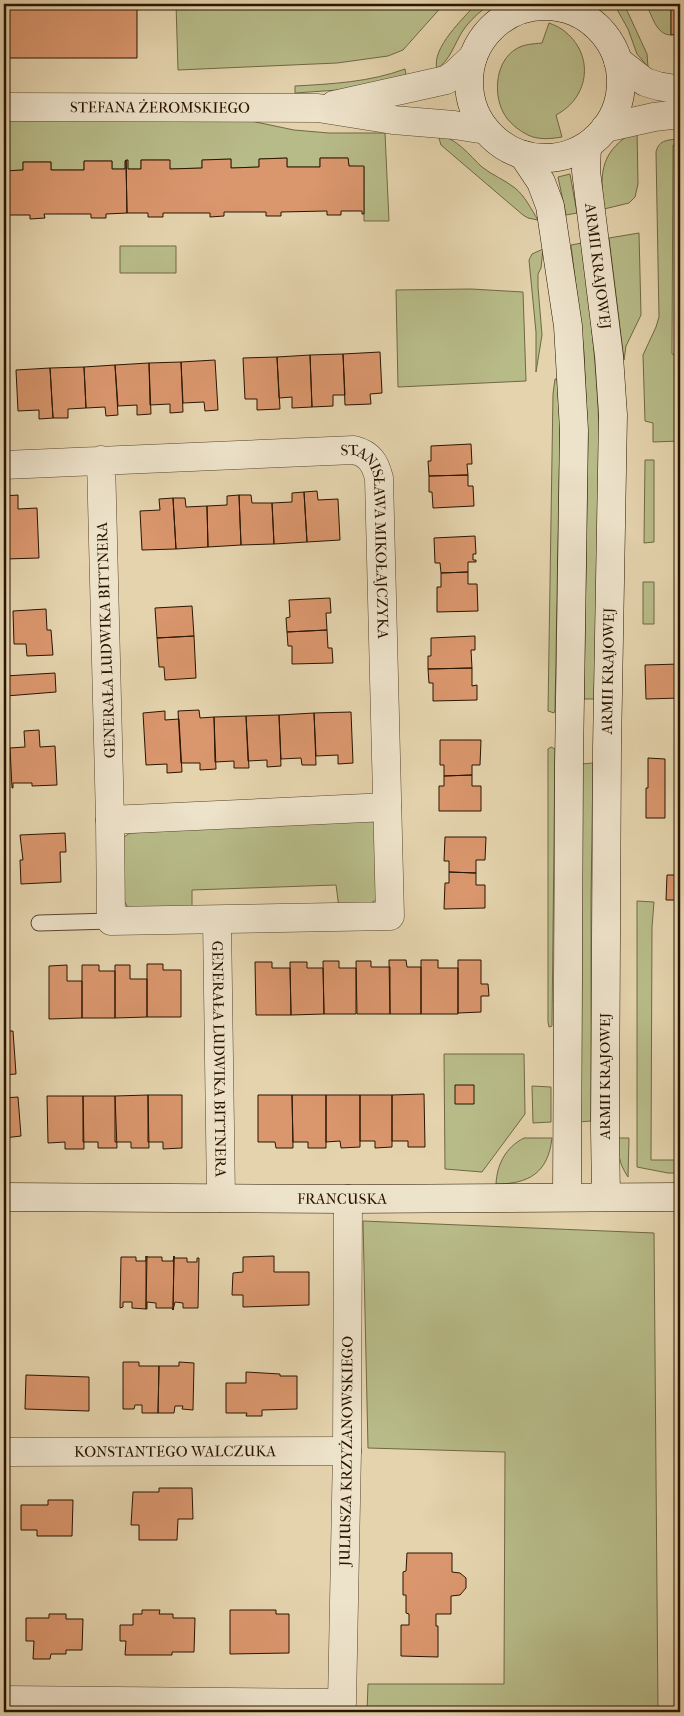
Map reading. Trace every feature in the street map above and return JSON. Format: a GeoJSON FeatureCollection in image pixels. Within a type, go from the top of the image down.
{"type":"FeatureCollection","features":[{"type":"Feature","properties":{"kind":"street"},"geometry":{"type":"LineString","coordinates":[[594,4],[601,29],[614,52],[621,78],[620,96],[615,113],[596,137]]}},
{"type":"Feature","properties":{"kind":"street"},"geometry":{"type":"LineString","coordinates":[[680,90],[645,82],[614,52],[602,31],[591,21],[579,13],[551,6],[524,6],[492,27],[477,46],[470,69],[470,95],[478,119],[486,130],[503,144],[523,155],[542,158],[573,153],[596,137],[654,117],[680,114]]}},
{"type":"Feature","properties":{"kind":"street","name":"STEFANA ŻEROMSKIEGO"},"geometry":{"type":"LineString","coordinates":[[318,108],[446,80],[473,57]]}},
{"type":"Feature","properties":{"kind":"street","name":"STEFANA ŻEROMSKIEGO"},"geometry":{"type":"LineString","coordinates":[[4,107],[318,108],[393,120],[454,125],[486,130]]}},
{"type":"Feature","properties":{"kind":"street","name":"ARMII KRAJOWEJ"},"geometry":{"type":"LineString","coordinates":[[596,137],[586,170],[609,356],[613,415],[607,731],[606,1197]]}},
{"type":"Feature","properties":{"kind":"street"},"geometry":{"type":"LineString","coordinates":[[523,155],[541,182],[550,206],[568,326],[574,430],[566,1041],[567,1197]]}},
{"type":"Feature","properties":{"kind":"street","name":"STANISŁAWA MIKOŁAJCZYKA"},"geometry":{"type":"LineString","coordinates":[[4,465],[354,450],[364,452],[373,461],[379,478],[390,916]]}},
{"type":"Feature","properties":{"kind":"street","name":"GENERAŁA LUDWIKA BITTNERA"},"geometry":{"type":"LineString","coordinates":[[101,460],[111,921],[390,916]]}},
{"type":"Feature","properties":{"kind":"street"},"geometry":{"type":"LineString","coordinates":[[569,730],[607,731]]}},
{"type":"Feature","properties":{"kind":"street"},"geometry":{"type":"LineString","coordinates":[[110,820],[387,807]]}},
{"type":"Feature","properties":{"kind":"street","name":"GENERAŁA LUDWIKA BITTNERA"},"geometry":{"type":"LineString","coordinates":[[217,920],[221,1198]]}},
{"type":"Feature","properties":{"kind":"street","name":"FRANCUSKA"},"geometry":{"type":"LineString","coordinates":[[4,1198],[348,1199],[680,1197]]}},
{"type":"Feature","properties":{"kind":"street","name":"JULIUSZA KRZYŻANOWSKIEGO"},"geometry":{"type":"LineString","coordinates":[[4,1700],[166,1707],[342,1708],[347,1451],[348,1199]]}},
{"type":"Feature","properties":{"kind":"street","name":"KONSTANTEGO WALCZUKA"},"geometry":{"type":"LineString","coordinates":[[4,1452],[347,1451]]}},
{"type":"Feature","properties":{"kind":"lane"},"geometry":{"type":"LineString","coordinates":[[39,922],[111,921]]}},
{"type":"Feature","properties":{"kind":"green space"},"geometry":{"type":"Polygon","coordinates":[[[176,4],[444,4],[403,50],[388,56],[337,63],[178,70],[176,4]]]}},
{"type":"Feature","properties":{"kind":"green space"},"geometry":{"type":"Polygon","coordinates":[[[476,4],[491,4],[468,24],[449,57],[437,69],[436,61],[444,43],[476,4]]]}},
{"type":"Feature","properties":{"kind":"green space"},"geometry":{"type":"Polygon","coordinates":[[[614,4],[624,4],[647,54],[648,67],[637,54],[628,29],[614,4]]]}},
{"type":"Feature","properties":{"kind":"green space"},"geometry":{"type":"Polygon","coordinates":[[[646,4],[671,4],[671,35],[662,32],[658,28],[646,4]]]}},
{"type":"Feature","properties":{"kind":"green space"},"geometry":{"type":"Polygon","coordinates":[[[549,23],[561,29],[573,40],[580,51],[584,63],[584,75],[582,87],[576,98],[556,115],[562,137],[544,139],[528,135],[510,122],[500,104],[497,86],[500,69],[509,54],[522,46],[542,43],[549,23]]]}},
{"type":"Feature","properties":{"kind":"green space"},"geometry":{"type":"Polygon","coordinates":[[[405,69],[407,81],[338,90],[295,93],[295,86],[365,80],[405,69]]]}},
{"type":"Feature","properties":{"kind":"green space"},"geometry":{"type":"Polygon","coordinates":[[[4,116],[227,116],[294,130],[329,133],[385,133],[389,221],[364,221],[364,167],[349,166],[348,158],[320,158],[320,167],[287,167],[287,158],[259,159],[259,167],[231,168],[231,159],[202,160],[202,168],[170,169],[169,160],[141,160],[141,169],[112,169],[112,161],[84,161],[84,170],[51,170],[51,162],[23,162],[23,170],[4,171],[4,116]]]}},
{"type":"Feature","properties":{"kind":"green space"},"geometry":{"type":"Polygon","coordinates":[[[637,130],[638,184],[635,197],[629,203],[604,209],[602,183],[605,163],[616,145],[637,130]]]}},
{"type":"Feature","properties":{"kind":"green space"},"geometry":{"type":"Polygon","coordinates":[[[438,135],[457,143],[482,167],[519,191],[538,220],[523,215],[441,145],[438,135]]]}},
{"type":"Feature","properties":{"kind":"green space"},"geometry":{"type":"Polygon","coordinates":[[[680,139],[680,145],[673,145],[672,354],[680,355],[680,441],[653,442],[653,423],[645,421],[643,355],[659,317],[656,152],[662,142],[680,139]]]}},
{"type":"Feature","properties":{"kind":"green space"},"geometry":{"type":"Polygon","coordinates":[[[570,174],[577,213],[566,215],[558,177],[570,174]]]}},
{"type":"Feature","properties":{"kind":"green space"},"geometry":{"type":"Polygon","coordinates":[[[639,233],[641,315],[626,346],[624,360],[609,238],[639,233]]]}},
{"type":"Feature","properties":{"kind":"green space"},"geometry":{"type":"Polygon","coordinates":[[[582,243],[594,348],[600,453],[594,699],[584,699],[588,439],[584,352],[571,245],[582,243]]]}},
{"type":"Feature","properties":{"kind":"green space"},"geometry":{"type":"Polygon","coordinates":[[[120,246],[176,246],[176,273],[120,273],[120,246]]]}},
{"type":"Feature","properties":{"kind":"green space"},"geometry":{"type":"Polygon","coordinates":[[[543,249],[541,268],[538,274],[542,335],[536,372],[536,332],[529,260],[532,254],[543,249]]]}},
{"type":"Feature","properties":{"kind":"green space"},"geometry":{"type":"Polygon","coordinates":[[[471,289],[523,292],[526,381],[398,387],[396,290],[471,289]]]}},
{"type":"Feature","properties":{"kind":"green space"},"geometry":{"type":"Polygon","coordinates":[[[555,379],[557,379],[560,425],[554,713],[548,711],[553,394],[555,379]]]}},
{"type":"Feature","properties":{"kind":"green space"},"geometry":{"type":"Polygon","coordinates":[[[645,460],[654,460],[654,542],[644,543],[645,460]]]}},
{"type":"Feature","properties":{"kind":"green space"},"geometry":{"type":"Polygon","coordinates":[[[643,582],[654,582],[654,624],[643,624],[643,582]]]}},
{"type":"Feature","properties":{"kind":"green space"},"geometry":{"type":"Polygon","coordinates":[[[551,747],[555,749],[552,1026],[549,1027],[548,749],[551,747]]]}},
{"type":"Feature","properties":{"kind":"green space"},"geometry":{"type":"Polygon","coordinates":[[[593,763],[591,1121],[578,1122],[582,764],[593,763]]]}},
{"type":"Feature","properties":{"kind":"green space"},"geometry":{"type":"Polygon","coordinates":[[[366,819],[373,822],[376,827],[379,897],[366,905],[339,908],[336,885],[192,890],[192,910],[132,909],[127,906],[122,897],[121,842],[130,833],[366,819]]]}},
{"type":"Feature","properties":{"kind":"green space"},"geometry":{"type":"Polygon","coordinates":[[[637,901],[654,902],[652,927],[651,1160],[680,1160],[680,1173],[668,1173],[637,1167],[637,901]]]}},
{"type":"Feature","properties":{"kind":"green space"},"geometry":{"type":"Polygon","coordinates":[[[444,1054],[524,1054],[525,1114],[482,1172],[445,1169],[444,1054]]]}},
{"type":"Feature","properties":{"kind":"green space"},"geometry":{"type":"Polygon","coordinates":[[[532,1086],[551,1087],[551,1122],[533,1123],[532,1086]]]}},
{"type":"Feature","properties":{"kind":"green space"},"geometry":{"type":"Polygon","coordinates":[[[524,1138],[552,1138],[546,1160],[535,1174],[527,1179],[518,1182],[496,1184],[498,1170],[507,1151],[524,1138]]]}},
{"type":"Feature","properties":{"kind":"green space"},"geometry":{"type":"Polygon","coordinates":[[[618,1138],[629,1138],[628,1177],[621,1163],[618,1138]]]}},
{"type":"Feature","properties":{"kind":"green space"},"geometry":{"type":"Polygon","coordinates":[[[363,1221],[654,1233],[658,1712],[367,1712],[368,1684],[504,1684],[505,1452],[368,1448],[363,1221]]]}},
{"type":"Feature","properties":{"kind":"building"},"geometry":{"type":"Polygon","coordinates":[[[4,4],[137,4],[137,58],[4,58],[4,4]]]}},
{"type":"Feature","properties":{"kind":"building"},"geometry":{"type":"Polygon","coordinates":[[[671,4],[680,4],[680,34],[671,35],[671,4]]]}},
{"type":"Feature","properties":{"kind":"building"},"geometry":{"type":"Polygon","coordinates":[[[287,158],[287,167],[320,167],[320,158],[348,158],[349,166],[364,166],[364,214],[362,214],[362,211],[341,211],[341,215],[327,215],[327,211],[281,212],[281,216],[266,216],[266,212],[224,212],[224,216],[210,217],[210,213],[163,213],[163,217],[148,217],[148,213],[127,213],[126,160],[128,160],[128,169],[141,169],[141,160],[170,160],[170,169],[202,168],[202,160],[231,159],[231,168],[259,167],[259,159],[287,158]]]}},
{"type":"Feature","properties":{"kind":"building"},"geometry":{"type":"Polygon","coordinates":[[[126,160],[127,213],[106,214],[106,218],[91,218],[91,214],[44,214],[45,218],[30,219],[30,215],[4,215],[4,171],[23,170],[23,162],[51,162],[51,170],[84,170],[84,161],[112,161],[112,169],[125,169],[126,160]]]}},
{"type":"Feature","properties":{"kind":"building"},"geometry":{"type":"Polygon","coordinates":[[[380,352],[382,393],[370,394],[371,404],[345,405],[343,354],[380,352]]]}},
{"type":"Feature","properties":{"kind":"building"},"geometry":{"type":"Polygon","coordinates":[[[343,354],[345,395],[333,395],[333,406],[312,407],[310,355],[343,354]]]}},
{"type":"Feature","properties":{"kind":"building"},"geometry":{"type":"Polygon","coordinates":[[[310,355],[312,407],[292,408],[292,397],[279,398],[277,357],[310,355]]]}},
{"type":"Feature","properties":{"kind":"building"},"geometry":{"type":"Polygon","coordinates":[[[277,357],[280,409],[257,410],[257,399],[245,399],[243,358],[277,357]]]}},
{"type":"Feature","properties":{"kind":"building"},"geometry":{"type":"Polygon","coordinates":[[[215,360],[218,410],[205,411],[204,402],[183,403],[181,362],[215,360]]]}},
{"type":"Feature","properties":{"kind":"building"},"geometry":{"type":"Polygon","coordinates":[[[181,362],[183,412],[170,413],[170,404],[150,405],[149,363],[181,362]]]}},
{"type":"Feature","properties":{"kind":"building"},"geometry":{"type":"Polygon","coordinates":[[[149,363],[151,414],[137,415],[137,405],[118,406],[115,365],[149,363]]]}},
{"type":"Feature","properties":{"kind":"building"},"geometry":{"type":"Polygon","coordinates":[[[115,365],[118,415],[106,416],[105,407],[86,408],[84,367],[115,365]]]}},
{"type":"Feature","properties":{"kind":"building"},"geometry":{"type":"Polygon","coordinates":[[[84,367],[86,408],[68,409],[68,418],[53,418],[50,368],[84,367]]]}},
{"type":"Feature","properties":{"kind":"building"},"geometry":{"type":"Polygon","coordinates":[[[50,368],[53,418],[39,419],[39,410],[18,411],[16,370],[50,368]]]}},
{"type":"Feature","properties":{"kind":"building"},"geometry":{"type":"Polygon","coordinates":[[[471,444],[472,464],[467,464],[468,475],[429,476],[428,461],[431,461],[431,446],[471,444]]]}},
{"type":"Feature","properties":{"kind":"building"},"geometry":{"type":"Polygon","coordinates":[[[468,475],[468,486],[473,486],[474,506],[433,508],[432,492],[429,492],[429,476],[468,475]]]}},
{"type":"Feature","properties":{"kind":"building"},"geometry":{"type":"Polygon","coordinates":[[[317,491],[318,500],[338,499],[340,540],[307,542],[304,492],[317,491]]]}},
{"type":"Feature","properties":{"kind":"building"},"geometry":{"type":"Polygon","coordinates":[[[304,492],[307,542],[274,544],[272,503],[292,502],[292,493],[304,492]]]}},
{"type":"Feature","properties":{"kind":"building"},"geometry":{"type":"Polygon","coordinates":[[[18,495],[18,509],[37,508],[39,558],[6,559],[4,496],[18,495]]]}},
{"type":"Feature","properties":{"kind":"building"},"geometry":{"type":"Polygon","coordinates":[[[239,495],[241,545],[208,547],[207,506],[227,505],[227,496],[239,495]]]}},
{"type":"Feature","properties":{"kind":"building"},"geometry":{"type":"Polygon","coordinates":[[[239,495],[251,495],[252,503],[272,503],[274,544],[241,545],[239,495]]]}},
{"type":"Feature","properties":{"kind":"building"},"geometry":{"type":"Polygon","coordinates":[[[173,498],[185,498],[186,507],[207,506],[208,547],[176,549],[173,498]]]}},
{"type":"Feature","properties":{"kind":"building"},"geometry":{"type":"Polygon","coordinates":[[[173,498],[176,549],[142,550],[140,511],[160,510],[159,499],[173,498]]]}},
{"type":"Feature","properties":{"kind":"building"},"geometry":{"type":"Polygon","coordinates":[[[475,536],[476,554],[473,554],[473,560],[476,560],[476,562],[468,562],[468,572],[441,573],[440,563],[435,563],[434,538],[475,536]]]}},
{"type":"Feature","properties":{"kind":"building"},"geometry":{"type":"Polygon","coordinates":[[[468,572],[468,584],[477,584],[478,611],[437,612],[437,587],[441,587],[441,573],[468,572]]]}},
{"type":"Feature","properties":{"kind":"building"},"geometry":{"type":"Polygon","coordinates":[[[330,598],[331,613],[326,613],[327,630],[287,632],[286,618],[290,617],[289,600],[330,598]]]}},
{"type":"Feature","properties":{"kind":"building"},"geometry":{"type":"Polygon","coordinates":[[[192,606],[194,636],[157,638],[155,608],[192,606]]]}},
{"type":"Feature","properties":{"kind":"building"},"geometry":{"type":"Polygon","coordinates":[[[46,609],[47,630],[51,630],[53,655],[27,656],[26,644],[14,644],[13,611],[46,609]]]}},
{"type":"Feature","properties":{"kind":"building"},"geometry":{"type":"Polygon","coordinates":[[[327,630],[328,648],[332,648],[333,663],[292,664],[292,646],[288,646],[287,632],[327,630]]]}},
{"type":"Feature","properties":{"kind":"building"},"geometry":{"type":"Polygon","coordinates":[[[194,636],[196,678],[165,680],[164,667],[159,667],[157,638],[194,636]]]}},
{"type":"Feature","properties":{"kind":"building"},"geometry":{"type":"Polygon","coordinates":[[[475,636],[475,650],[471,650],[472,668],[428,669],[428,656],[431,656],[431,638],[475,636]]]}},
{"type":"Feature","properties":{"kind":"building"},"geometry":{"type":"Polygon","coordinates":[[[680,664],[680,698],[646,699],[645,665],[680,664]]]}},
{"type":"Feature","properties":{"kind":"building"},"geometry":{"type":"Polygon","coordinates":[[[472,668],[472,686],[477,685],[477,700],[433,701],[433,683],[429,683],[428,669],[472,668]]]}},
{"type":"Feature","properties":{"kind":"building"},"geometry":{"type":"Polygon","coordinates":[[[55,673],[56,692],[6,696],[5,676],[55,673]]]}},
{"type":"Feature","properties":{"kind":"building"},"geometry":{"type":"Polygon","coordinates":[[[199,710],[200,718],[214,717],[216,769],[200,770],[200,763],[181,763],[178,711],[199,710]]]}},
{"type":"Feature","properties":{"kind":"building"},"geometry":{"type":"Polygon","coordinates":[[[165,711],[165,720],[179,719],[182,772],[167,773],[167,764],[146,765],[143,713],[165,711]]]}},
{"type":"Feature","properties":{"kind":"building"},"geometry":{"type":"Polygon","coordinates":[[[351,712],[353,763],[338,764],[338,755],[316,756],[314,713],[351,712]]]}},
{"type":"Feature","properties":{"kind":"building"},"geometry":{"type":"Polygon","coordinates":[[[314,713],[316,765],[302,765],[301,758],[281,759],[279,715],[314,713]]]}},
{"type":"Feature","properties":{"kind":"building"},"geometry":{"type":"Polygon","coordinates":[[[279,715],[281,766],[267,767],[267,760],[248,761],[246,716],[279,715]]]}},
{"type":"Feature","properties":{"kind":"building"},"geometry":{"type":"Polygon","coordinates":[[[246,716],[249,768],[234,768],[234,761],[215,762],[214,717],[246,716]]]}},
{"type":"Feature","properties":{"kind":"building"},"geometry":{"type":"Polygon","coordinates":[[[39,730],[40,747],[55,746],[57,785],[32,786],[32,783],[13,783],[12,788],[10,748],[25,747],[24,731],[39,730]]]}},
{"type":"Feature","properties":{"kind":"building"},"geometry":{"type":"Polygon","coordinates":[[[440,740],[481,740],[480,765],[472,765],[472,775],[444,776],[444,765],[440,765],[440,740]]]}},
{"type":"Feature","properties":{"kind":"building"},"geometry":{"type":"Polygon","coordinates":[[[648,758],[665,759],[665,818],[646,818],[648,758]]]}},
{"type":"Feature","properties":{"kind":"building"},"geometry":{"type":"Polygon","coordinates":[[[472,775],[472,786],[481,786],[481,811],[439,811],[439,786],[444,786],[444,776],[472,775]]]}},
{"type":"Feature","properties":{"kind":"building"},"geometry":{"type":"Polygon","coordinates":[[[65,833],[66,852],[60,852],[61,882],[21,884],[20,860],[23,860],[20,835],[65,833]]]}},
{"type":"Feature","properties":{"kind":"building"},"geometry":{"type":"Polygon","coordinates":[[[445,837],[486,837],[485,860],[476,860],[476,873],[449,872],[449,861],[444,861],[445,837]]]}},
{"type":"Feature","properties":{"kind":"building"},"geometry":{"type":"Polygon","coordinates":[[[449,872],[476,873],[476,885],[485,885],[485,908],[444,909],[445,883],[449,883],[449,872]]]}},
{"type":"Feature","properties":{"kind":"building"},"geometry":{"type":"Polygon","coordinates":[[[667,875],[680,875],[680,900],[666,900],[667,875]]]}},
{"type":"Feature","properties":{"kind":"building"},"geometry":{"type":"Polygon","coordinates":[[[389,960],[406,960],[407,967],[421,967],[421,1014],[390,1014],[389,960]]]}},
{"type":"Feature","properties":{"kind":"building"},"geometry":{"type":"Polygon","coordinates":[[[421,960],[438,960],[438,968],[458,968],[458,1014],[421,1014],[421,960]]]}},
{"type":"Feature","properties":{"kind":"building"},"geometry":{"type":"Polygon","coordinates":[[[458,960],[481,960],[481,984],[488,984],[489,996],[481,996],[481,1012],[458,1013],[458,960]]]}},
{"type":"Feature","properties":{"kind":"building"},"geometry":{"type":"Polygon","coordinates":[[[323,961],[339,961],[339,968],[356,968],[356,1014],[324,1014],[323,961]]]}},
{"type":"Feature","properties":{"kind":"building"},"geometry":{"type":"Polygon","coordinates":[[[356,961],[371,961],[371,967],[390,967],[390,1014],[357,1014],[356,961]]]}},
{"type":"Feature","properties":{"kind":"building"},"geometry":{"type":"Polygon","coordinates":[[[255,962],[272,962],[272,968],[290,968],[291,1015],[256,1015],[255,962]]]}},
{"type":"Feature","properties":{"kind":"building"},"geometry":{"type":"Polygon","coordinates":[[[290,962],[307,962],[307,968],[323,968],[324,1014],[291,1015],[290,962]]]}},
{"type":"Feature","properties":{"kind":"building"},"geometry":{"type":"Polygon","coordinates":[[[147,964],[163,964],[163,970],[181,970],[181,1017],[147,1017],[147,964]]]}},
{"type":"Feature","properties":{"kind":"building"},"geometry":{"type":"Polygon","coordinates":[[[67,965],[67,981],[82,981],[82,1018],[49,1019],[49,966],[67,965]]]}},
{"type":"Feature","properties":{"kind":"building"},"geometry":{"type":"Polygon","coordinates":[[[82,965],[99,965],[99,971],[115,971],[115,1018],[82,1018],[82,965]]]}},
{"type":"Feature","properties":{"kind":"building"},"geometry":{"type":"Polygon","coordinates":[[[115,965],[130,965],[130,979],[147,979],[147,1017],[115,1018],[115,965]]]}},
{"type":"Feature","properties":{"kind":"building"},"geometry":{"type":"Polygon","coordinates":[[[4,1031],[13,1031],[16,1074],[4,1075],[4,1031]]]}},
{"type":"Feature","properties":{"kind":"building"},"geometry":{"type":"Polygon","coordinates":[[[455,1085],[474,1085],[474,1104],[455,1104],[455,1085]]]}},
{"type":"Feature","properties":{"kind":"building"},"geometry":{"type":"Polygon","coordinates":[[[424,1094],[425,1147],[408,1147],[408,1141],[392,1141],[392,1095],[424,1094]]]}},
{"type":"Feature","properties":{"kind":"building"},"geometry":{"type":"Polygon","coordinates":[[[148,1095],[182,1095],[182,1148],[163,1149],[163,1142],[148,1142],[148,1095]]]}},
{"type":"Feature","properties":{"kind":"building"},"geometry":{"type":"Polygon","coordinates":[[[148,1095],[149,1148],[131,1148],[131,1142],[115,1142],[115,1096],[148,1095]]]}},
{"type":"Feature","properties":{"kind":"building"},"geometry":{"type":"Polygon","coordinates":[[[258,1095],[292,1095],[293,1148],[276,1148],[275,1142],[258,1142],[258,1095]]]}},
{"type":"Feature","properties":{"kind":"building"},"geometry":{"type":"Polygon","coordinates":[[[292,1095],[326,1095],[326,1148],[308,1148],[308,1142],[293,1142],[292,1095]]]}},
{"type":"Feature","properties":{"kind":"building"},"geometry":{"type":"Polygon","coordinates":[[[326,1095],[360,1095],[360,1147],[341,1148],[340,1141],[326,1142],[326,1095]]]}},
{"type":"Feature","properties":{"kind":"building"},"geometry":{"type":"Polygon","coordinates":[[[360,1095],[392,1095],[392,1147],[375,1148],[375,1141],[360,1141],[360,1095]]]}},
{"type":"Feature","properties":{"kind":"building"},"geometry":{"type":"Polygon","coordinates":[[[47,1096],[83,1096],[84,1149],[65,1149],[65,1142],[48,1143],[47,1096]]]}},
{"type":"Feature","properties":{"kind":"building"},"geometry":{"type":"Polygon","coordinates":[[[83,1096],[115,1096],[117,1148],[98,1148],[98,1142],[83,1142],[83,1096]]]}},
{"type":"Feature","properties":{"kind":"building"},"geometry":{"type":"Polygon","coordinates":[[[18,1097],[21,1136],[4,1138],[4,1098],[18,1097]]]}},
{"type":"Feature","properties":{"kind":"building"},"geometry":{"type":"Polygon","coordinates":[[[147,1256],[162,1257],[162,1261],[173,1261],[174,1256],[173,1310],[172,1308],[156,1308],[156,1303],[147,1302],[146,1309],[147,1256]]]}},
{"type":"Feature","properties":{"kind":"building"},"geometry":{"type":"Polygon","coordinates":[[[174,1256],[174,1258],[187,1258],[187,1262],[197,1262],[197,1258],[199,1258],[198,1308],[183,1308],[183,1303],[175,1302],[173,1310],[174,1256]]]}},
{"type":"Feature","properties":{"kind":"building"},"geometry":{"type":"Polygon","coordinates":[[[274,1256],[274,1272],[309,1272],[309,1305],[243,1307],[243,1295],[232,1295],[233,1273],[243,1272],[243,1257],[274,1256]]]}},
{"type":"Feature","properties":{"kind":"building"},"geometry":{"type":"Polygon","coordinates":[[[121,1257],[136,1257],[136,1261],[146,1261],[146,1309],[132,1308],[132,1302],[123,1302],[123,1307],[120,1308],[121,1257]]]}},
{"type":"Feature","properties":{"kind":"building"},"geometry":{"type":"Polygon","coordinates":[[[123,1362],[139,1362],[139,1366],[159,1366],[158,1413],[142,1413],[142,1405],[135,1405],[134,1409],[123,1409],[123,1362]]]}},
{"type":"Feature","properties":{"kind":"building"},"geometry":{"type":"Polygon","coordinates":[[[179,1362],[194,1363],[193,1410],[182,1409],[183,1406],[175,1406],[174,1413],[158,1413],[159,1366],[179,1366],[179,1362]]]}},
{"type":"Feature","properties":{"kind":"building"},"geometry":{"type":"Polygon","coordinates":[[[246,1372],[297,1376],[297,1409],[262,1410],[262,1416],[246,1416],[247,1413],[226,1413],[226,1383],[246,1383],[246,1372]]]}},
{"type":"Feature","properties":{"kind":"building"},"geometry":{"type":"Polygon","coordinates":[[[26,1375],[89,1377],[89,1411],[25,1409],[26,1375]]]}},
{"type":"Feature","properties":{"kind":"building"},"geometry":{"type":"Polygon","coordinates":[[[159,1488],[192,1488],[193,1519],[178,1519],[177,1540],[139,1540],[139,1525],[131,1525],[133,1492],[159,1492],[159,1488]]]}},
{"type":"Feature","properties":{"kind":"building"},"geometry":{"type":"Polygon","coordinates":[[[48,1500],[73,1500],[72,1536],[37,1536],[37,1530],[21,1530],[21,1505],[48,1505],[48,1500]]]}},
{"type":"Feature","properties":{"kind":"building"},"geometry":{"type":"Polygon","coordinates":[[[407,1553],[452,1553],[452,1572],[460,1573],[466,1578],[466,1588],[460,1595],[451,1596],[451,1614],[436,1614],[438,1657],[401,1656],[401,1625],[409,1625],[409,1614],[406,1613],[406,1595],[403,1595],[403,1572],[406,1571],[407,1553]]]}},
{"type":"Feature","properties":{"kind":"building"},"geometry":{"type":"Polygon","coordinates":[[[142,1610],[160,1610],[159,1614],[173,1614],[173,1618],[195,1618],[194,1652],[172,1652],[172,1655],[125,1655],[126,1641],[120,1641],[120,1625],[133,1625],[133,1614],[142,1614],[142,1610]]]}},
{"type":"Feature","properties":{"kind":"building"},"geometry":{"type":"Polygon","coordinates":[[[230,1610],[276,1610],[276,1614],[289,1614],[289,1653],[230,1654],[230,1610]]]}},
{"type":"Feature","properties":{"kind":"building"},"geometry":{"type":"Polygon","coordinates":[[[49,1614],[66,1614],[66,1619],[83,1619],[82,1650],[66,1650],[66,1654],[51,1654],[50,1659],[33,1659],[34,1641],[26,1641],[26,1618],[49,1618],[49,1614]]]}}]}
